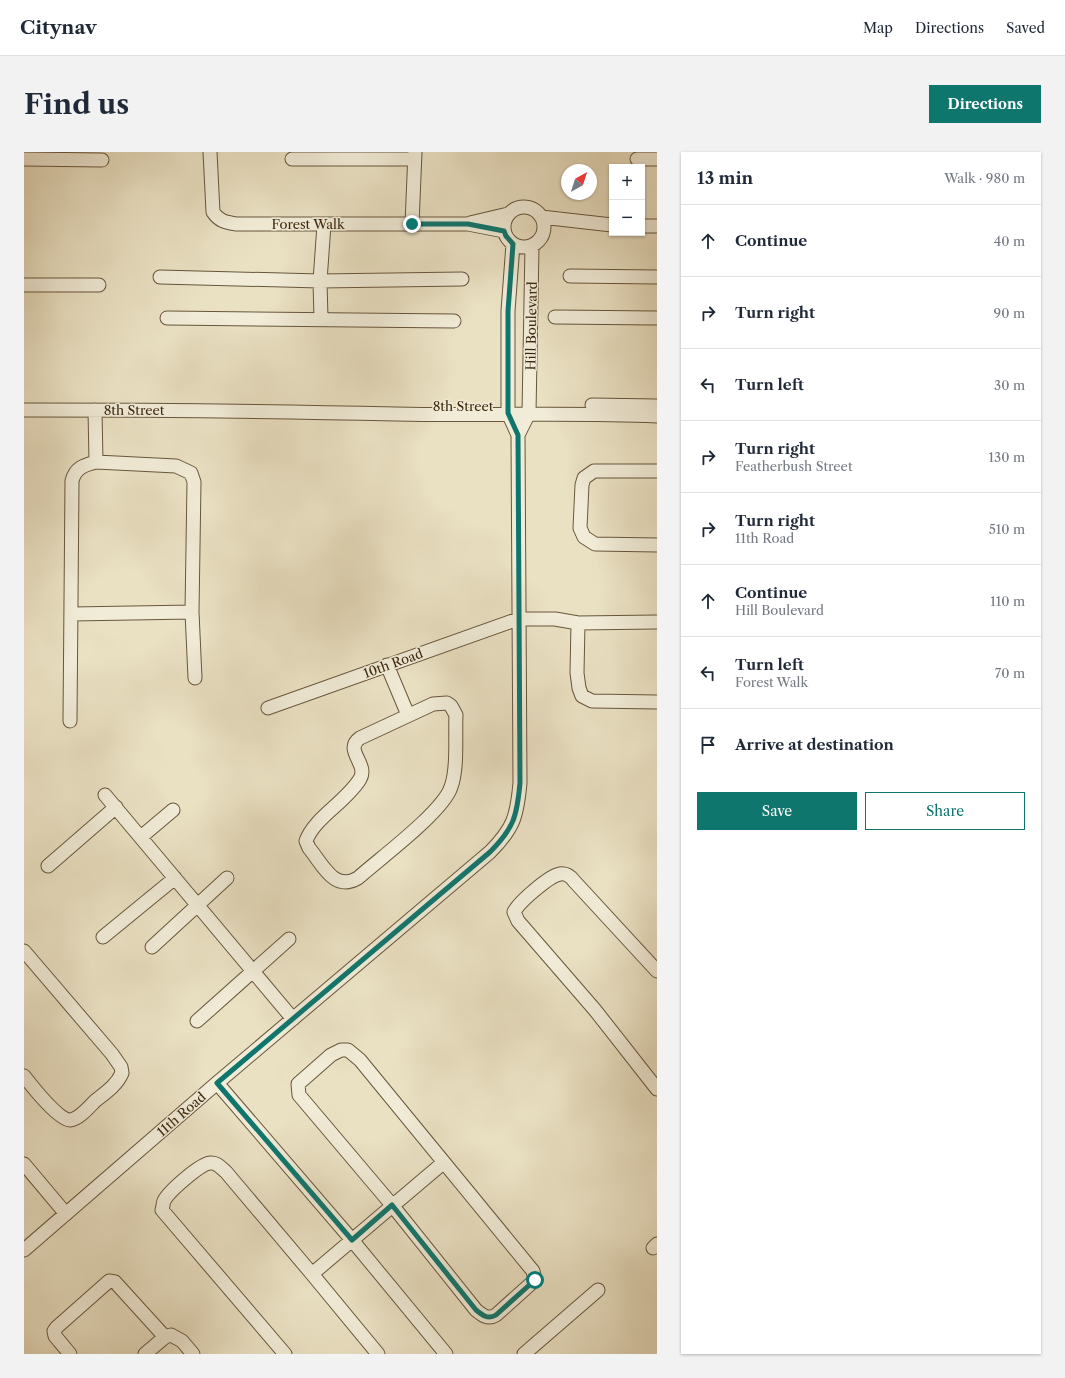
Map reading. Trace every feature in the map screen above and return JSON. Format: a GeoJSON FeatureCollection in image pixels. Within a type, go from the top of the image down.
{"type":"FeatureCollection","features":[{"type":"Feature","properties":{"kind":"street","name":"Forest Walk"},"geometry":{"type":"LineString","coordinates":[[210,152],[211,203],[213,212],[218,219],[236,224],[468,224],[504,231]]}},
{"type":"Feature","properties":{"kind":"street"},"geometry":{"type":"LineString","coordinates":[[292,159],[415,156],[412,224]]}},
{"type":"Feature","properties":{"kind":"street"},"geometry":{"type":"LineString","coordinates":[[24,159],[102,160]]}},
{"type":"Feature","properties":{"kind":"street"},"geometry":{"type":"LineString","coordinates":[[637,159],[657,159]]}},
{"type":"Feature","properties":{"kind":"street"},"geometry":{"type":"LineString","coordinates":[[519,207],[525,207],[537,212],[541,217],[544,231],[538,242],[532,246],[519,247],[513,244],[506,236],[504,231],[505,219],[508,214],[519,207]]}},
{"type":"Feature","properties":{"kind":"street","name":"Forest Walk"},"geometry":{"type":"LineString","coordinates":[[468,224],[508,214]]}},
{"type":"Feature","properties":{"kind":"street"},"geometry":{"type":"LineString","coordinates":[[541,217],[609,225]]}},
{"type":"Feature","properties":{"kind":"street"},"geometry":{"type":"LineString","coordinates":[[544,231],[585,223]]}},
{"type":"Feature","properties":{"kind":"street"},"geometry":{"type":"LineString","coordinates":[[321,319],[321,244],[324,225]]}},
{"type":"Feature","properties":{"kind":"street"},"geometry":{"type":"LineString","coordinates":[[645,226],[657,226]]}},
{"type":"Feature","properties":{"kind":"street","name":"Hill Boulevard"},"geometry":{"type":"LineString","coordinates":[[508,410],[509,330],[513,244]]}},
{"type":"Feature","properties":{"kind":"street","name":"Hill Boulevard"},"geometry":{"type":"LineString","coordinates":[[529,410],[532,246]]}},
{"type":"Feature","properties":{"kind":"street"},"geometry":{"type":"LineString","coordinates":[[511,275],[532,275]]}},
{"type":"Feature","properties":{"kind":"street"},"geometry":{"type":"LineString","coordinates":[[570,276],[657,277]]}},
{"type":"Feature","properties":{"kind":"street"},"geometry":{"type":"LineString","coordinates":[[160,277],[320,281],[462,278]]}},
{"type":"Feature","properties":{"kind":"street"},"geometry":{"type":"LineString","coordinates":[[24,285],[99,285]]}},
{"type":"Feature","properties":{"kind":"street"},"geometry":{"type":"LineString","coordinates":[[555,317],[657,318]]}},
{"type":"Feature","properties":{"kind":"street"},"geometry":{"type":"LineString","coordinates":[[167,318],[454,321]]}},
{"type":"Feature","properties":{"kind":"street"},"geometry":{"type":"LineString","coordinates":[[509,330],[531,330]]}},
{"type":"Feature","properties":{"kind":"street","name":"8th Street"},"geometry":{"type":"LineString","coordinates":[[24,410],[317,411],[398,405],[529,410],[657,406]]}},
{"type":"Feature","properties":{"kind":"street"},"geometry":{"type":"LineString","coordinates":[[95,410],[96,462]]}},
{"type":"Feature","properties":{"kind":"street","name":"11th Road"},"geometry":{"type":"LineString","coordinates":[[24,1250],[217,1083],[490,852],[509,832],[518,806],[520,783],[518,435],[508,410]]}},
{"type":"Feature","properties":{"kind":"street","name":"8th Street"},"geometry":{"type":"LineString","coordinates":[[529,410],[657,416]]}},
{"type":"Feature","properties":{"kind":"street","name":"11th Road"},"geometry":{"type":"LineString","coordinates":[[518,435],[529,410]]}},
{"type":"Feature","properties":{"kind":"street"},"geometry":{"type":"LineString","coordinates":[[70,721],[72,481],[73,474],[77,469],[96,462],[176,466],[185,468],[191,472],[194,482],[192,612],[195,678]]}},
{"type":"Feature","properties":{"kind":"street"},"geometry":{"type":"LineString","coordinates":[[657,471],[594,471],[589,474],[582,485],[580,528],[584,537],[595,544],[657,545]]}},
{"type":"Feature","properties":{"kind":"street"},"geometry":{"type":"LineString","coordinates":[[72,614],[192,612]]}},
{"type":"Feature","properties":{"kind":"street","name":"10th Road"},"geometry":{"type":"LineString","coordinates":[[268,708],[518,619],[555,619],[578,623],[657,622]]}},
{"type":"Feature","properties":{"kind":"street"},"geometry":{"type":"LineString","coordinates":[[578,623],[577,673],[580,694],[592,701],[657,702]]}},
{"type":"Feature","properties":{"kind":"street"},"geometry":{"type":"LineString","coordinates":[[387,665],[408,715]]}},
{"type":"Feature","properties":{"kind":"street"},"geometry":{"type":"LineString","coordinates":[[447,703],[451,706],[456,715],[454,778],[451,788],[442,803],[358,878],[350,882],[342,883],[335,881],[309,848],[306,841],[308,835],[349,795],[361,776],[362,770],[353,748],[357,740],[408,715],[433,704],[447,703]]}},
{"type":"Feature","properties":{"kind":"street"},"geometry":{"type":"LineString","coordinates":[[106,795],[293,1019]]}},
{"type":"Feature","properties":{"kind":"street"},"geometry":{"type":"LineString","coordinates":[[48,866],[116,807]]}},
{"type":"Feature","properties":{"kind":"street"},"geometry":{"type":"LineString","coordinates":[[141,837],[173,810]]}},
{"type":"Feature","properties":{"kind":"street"},"geometry":{"type":"LineString","coordinates":[[657,971],[574,880],[565,874],[559,874],[538,888],[519,904],[514,912],[518,921],[595,1010],[657,1089]]}},
{"type":"Feature","properties":{"kind":"street"},"geometry":{"type":"LineString","coordinates":[[103,936],[176,878]]}},
{"type":"Feature","properties":{"kind":"street"},"geometry":{"type":"LineString","coordinates":[[152,947],[227,878]]}},
{"type":"Feature","properties":{"kind":"street"},"geometry":{"type":"LineString","coordinates":[[197,1021],[289,938]]}},
{"type":"Feature","properties":{"kind":"street"},"geometry":{"type":"LineString","coordinates":[[24,951],[112,1054],[121,1067],[122,1073],[116,1084],[79,1115],[70,1120],[66,1119],[53,1108],[24,1076]]}},
{"type":"Feature","properties":{"kind":"street"},"geometry":{"type":"LineString","coordinates":[[341,1050],[348,1050],[354,1055],[534,1274],[535,1280],[496,1315],[487,1317],[476,1310],[392,1205],[299,1095],[298,1084],[331,1055],[341,1050]]}},
{"type":"Feature","properties":{"kind":"street"},"geometry":{"type":"LineString","coordinates":[[217,1083],[352,1240],[446,1354]]}},
{"type":"Feature","properties":{"kind":"street"},"geometry":{"type":"LineString","coordinates":[[285,1354],[162,1210],[168,1195],[202,1166],[211,1162],[217,1163],[378,1354]]}},
{"type":"Feature","properties":{"kind":"street"},"geometry":{"type":"LineString","coordinates":[[312,1274],[443,1163]]}},
{"type":"Feature","properties":{"kind":"street"},"geometry":{"type":"LineString","coordinates":[[24,1164],[66,1214]]}},
{"type":"Feature","properties":{"kind":"street"},"geometry":{"type":"LineString","coordinates":[[70,1354],[55,1336],[54,1331],[56,1327],[109,1281],[115,1282],[165,1337]]}},
{"type":"Feature","properties":{"kind":"street"},"geometry":{"type":"LineString","coordinates":[[524,1354],[598,1290]]}},
{"type":"Feature","properties":{"kind":"street"},"geometry":{"type":"LineString","coordinates":[[145,1354],[165,1337],[171,1335],[177,1337],[193,1354]]}},
{"type":"Feature","properties":{"kind":"route"},"geometry":{"type":"LineString","coordinates":[[412,224],[468,224],[491,230],[504,231],[509,241],[513,244],[508,311],[508,413],[518,435],[520,783],[518,806],[509,832],[502,841],[217,1083],[352,1240],[392,1205],[476,1310],[487,1317],[496,1315],[535,1280]]}}]}
